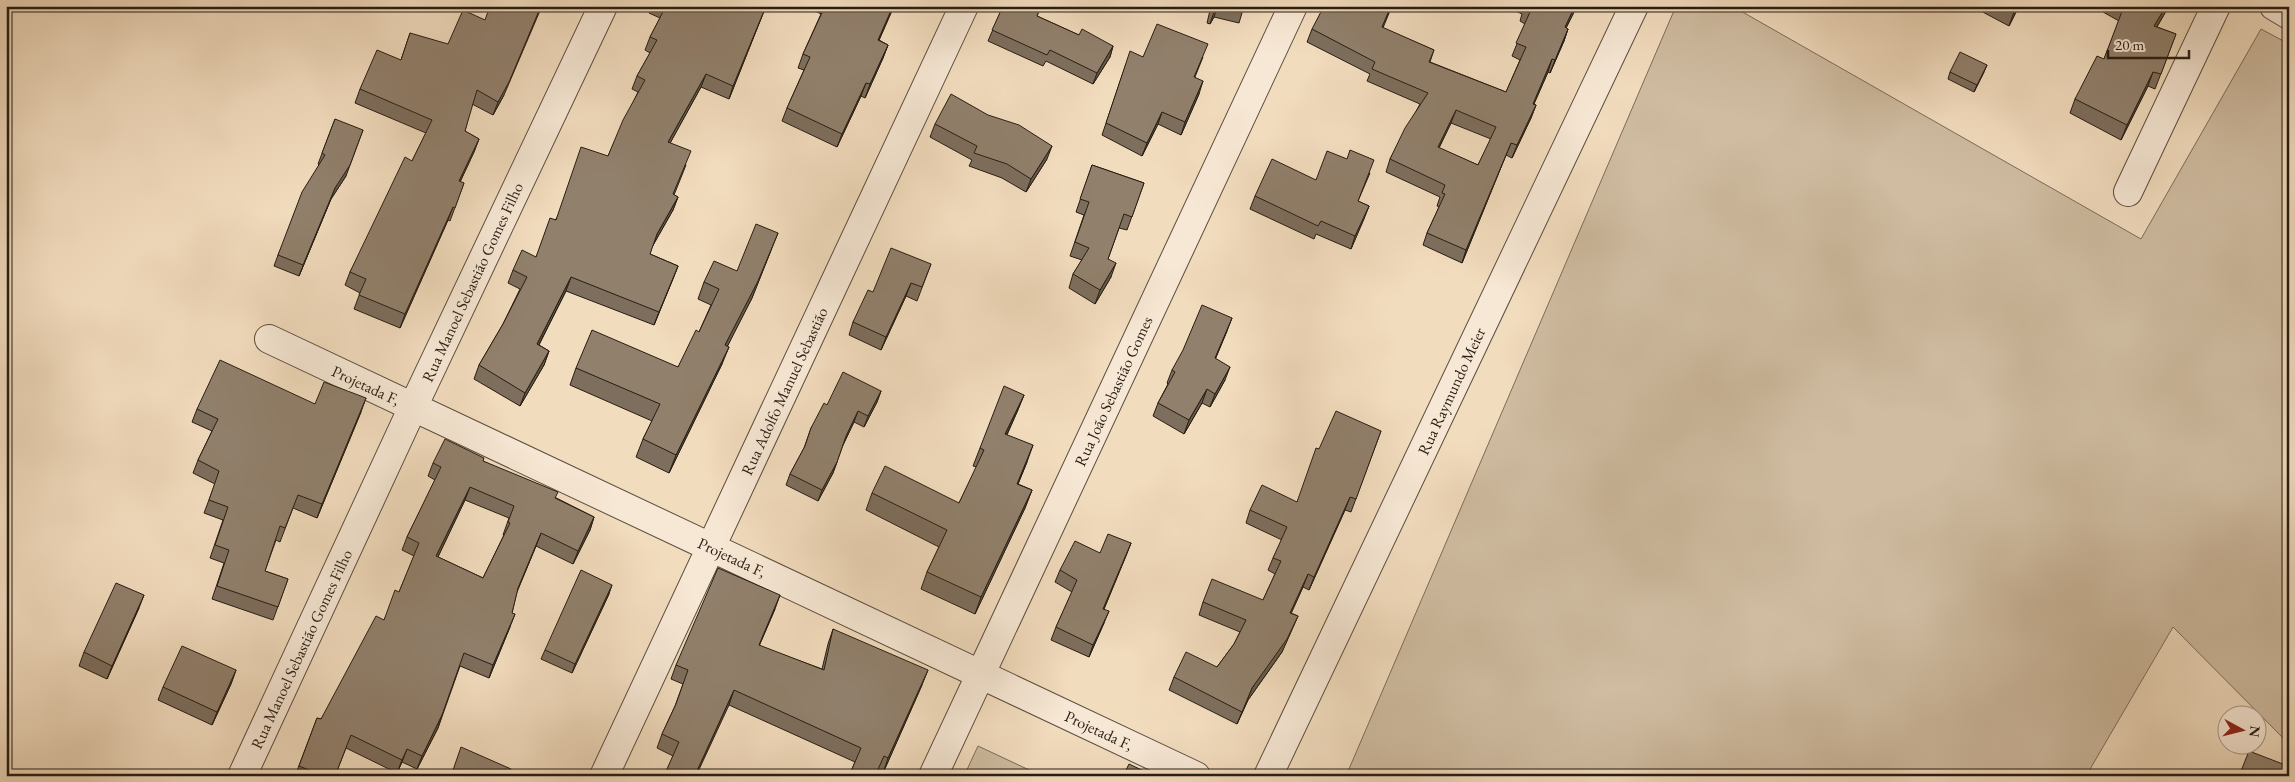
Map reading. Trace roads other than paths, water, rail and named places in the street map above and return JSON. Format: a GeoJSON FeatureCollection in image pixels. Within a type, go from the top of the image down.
{"type":"FeatureCollection","features":[{"type":"Feature","properties":{"kind":"street","name":"Rua Manoel Sebastião Gomes Filho"},"geometry":{"type":"LineString","coordinates":[[242,776],[602,6]]}},
{"type":"Feature","properties":{"kind":"street","name":"Rua Adolfo Manuel Sebastião"},"geometry":{"type":"LineString","coordinates":[[604,776],[964,6]]}},
{"type":"Feature","properties":{"kind":"street","name":"Rua João Sebastião Gomes"},"geometry":{"type":"LineString","coordinates":[[933,776],[1293,6]]}},
{"type":"Feature","properties":{"kind":"street","name":"Rua Raymundo Meier"},"geometry":{"type":"LineString","coordinates":[[1268,776],[1634,6]]}},
{"type":"Feature","properties":{"kind":"street"},"geometry":{"type":"LineString","coordinates":[[2128,192],[2216,6]]}},
{"type":"Feature","properties":{"kind":"street"},"geometry":{"type":"LineString","coordinates":[[2274,6],[2289,15]]}},
{"type":"Feature","properties":{"kind":"street","name":"Projetada F,"},"geometry":{"type":"LineString","coordinates":[[269,339],[1196,776]]}}]}
